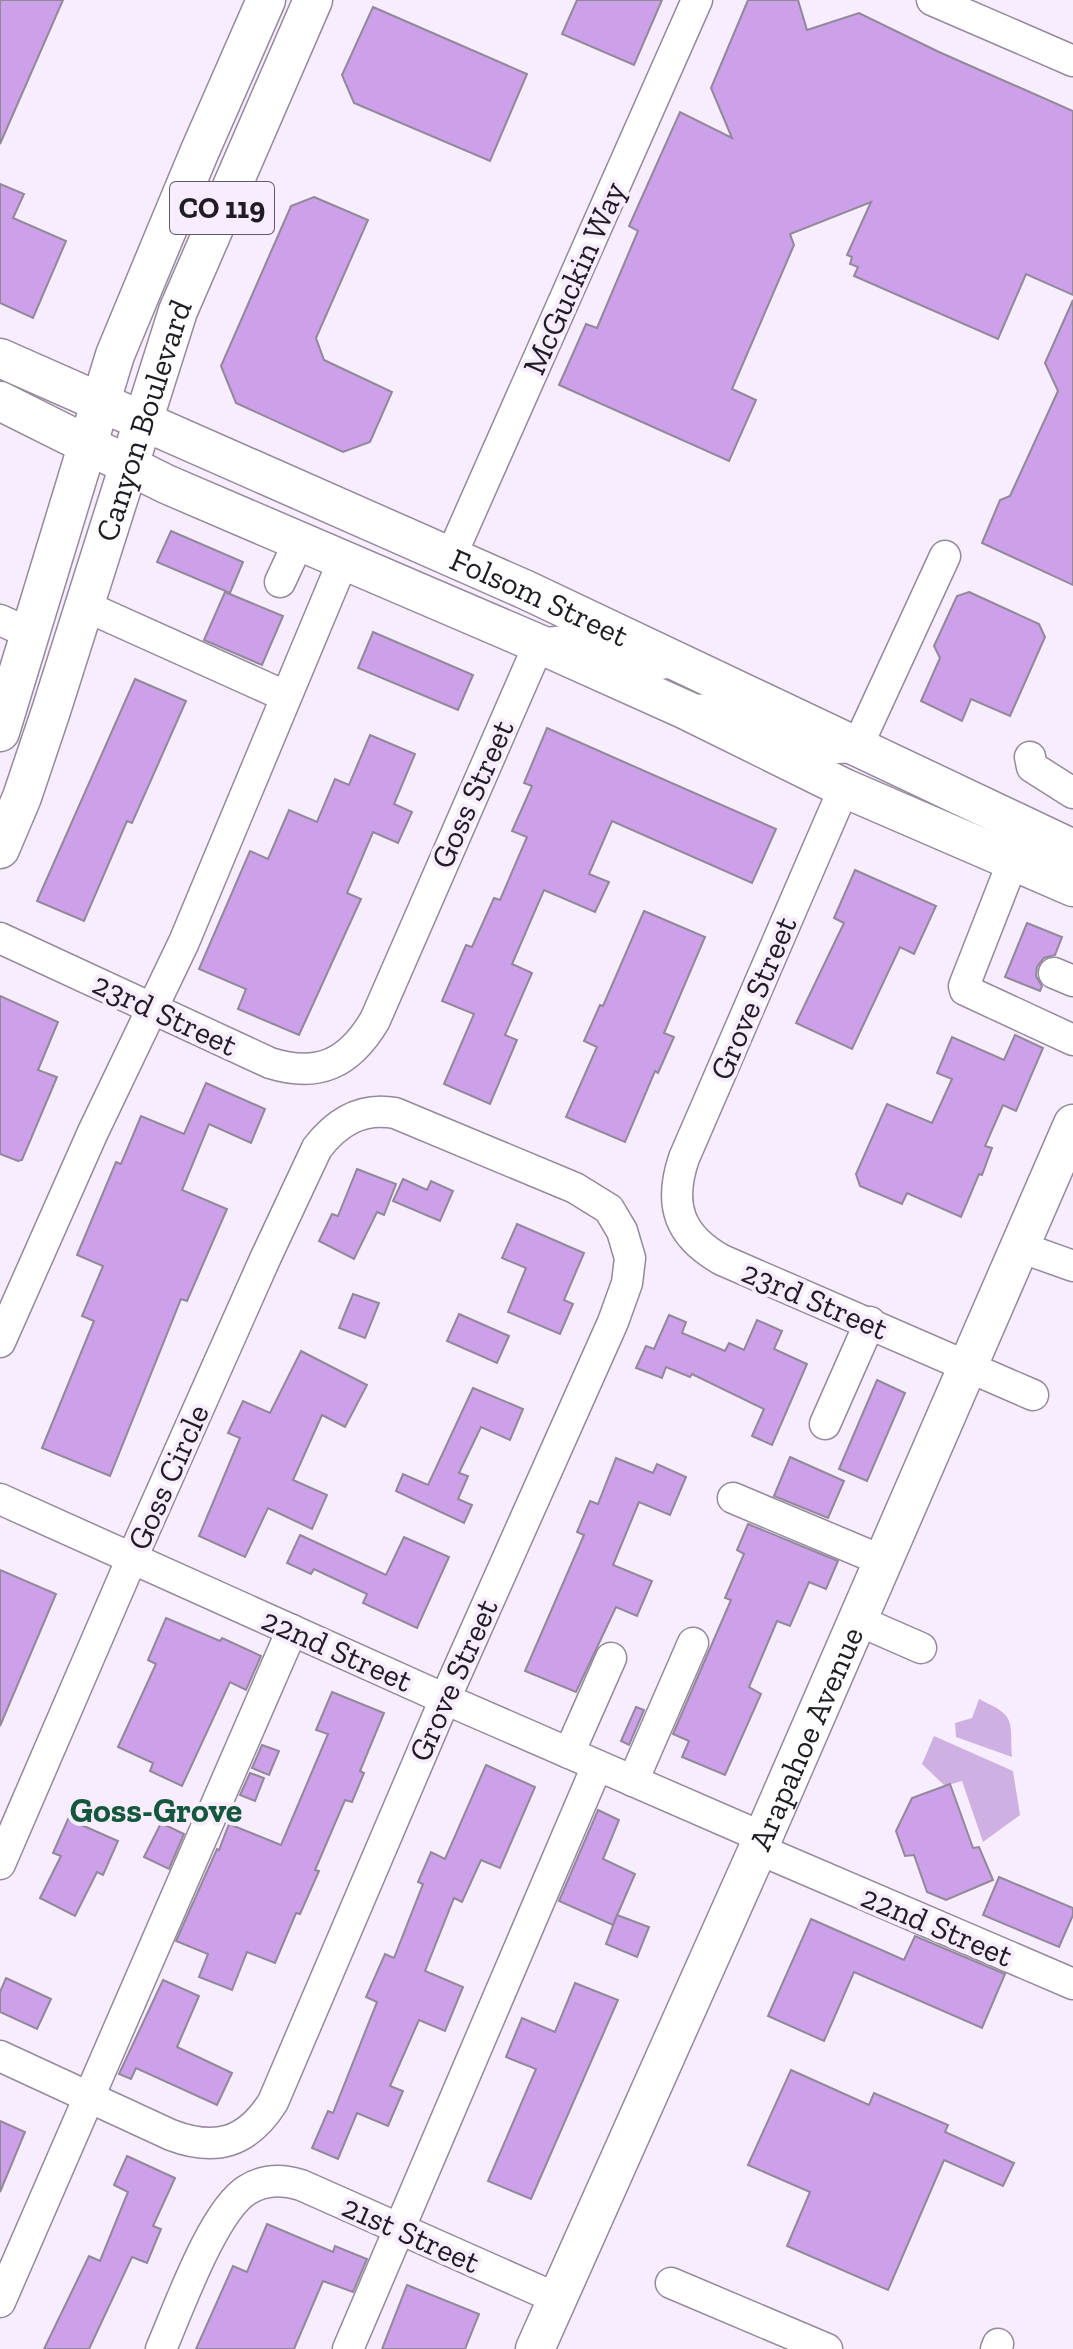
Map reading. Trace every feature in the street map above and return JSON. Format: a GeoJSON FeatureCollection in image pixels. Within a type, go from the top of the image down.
{"type":"FeatureCollection","features":[{"type":"Feature","properties":{"kind":"main road","name":"Canyon Boulevard"},"geometry":{"type":"LineString","coordinates":[[0,732],[15,627],[88,443],[125,328],[266,0]]}},
{"type":"Feature","properties":{"kind":"main road","name":"Canyon Boulevard"},"geometry":{"type":"LineString","coordinates":[[0,849],[22,797],[178,311],[313,0]]}},
{"type":"Feature","properties":{"kind":"main road","name":"Folsom Street"},"geometry":{"type":"LineString","coordinates":[[0,358],[451,556],[1073,849]]}},
{"type":"Feature","properties":{"kind":"main road","name":"Folsom Street"},"geometry":{"type":"LineString","coordinates":[[0,401],[166,484],[539,644],[686,710],[844,788],[1073,887]]}},
{"type":"Feature","properties":{"kind":"main road","name":"Arapahoe Avenue"},"geometry":{"type":"LineString","coordinates":[[535,2349],[760,1843],[1073,1124]]}},
{"type":"Feature","properties":{"kind":"street","name":"McGuckin Way"},"geometry":{"type":"LineString","coordinates":[[451,556],[697,0]]}},
{"type":"Feature","properties":{"kind":"street"},"geometry":{"type":"LineString","coordinates":[[932,0],[963,6],[1073,61]]}},
{"type":"Feature","properties":{"kind":"street"},"geometry":{"type":"LineString","coordinates":[[280,582],[299,541]]}},
{"type":"Feature","properties":{"kind":"street"},"geometry":{"type":"LineString","coordinates":[[686,710],[727,709],[818,749],[857,747],[945,556]]}},
{"type":"Feature","properties":{"kind":"street"},"geometry":{"type":"LineString","coordinates":[[0,1342],[93,1132],[153,1009],[343,561]]}},
{"type":"Feature","properties":{"kind":"street"},"geometry":{"type":"LineString","coordinates":[[85,606],[285,696]]}},
{"type":"Feature","properties":{"kind":"street"},"geometry":{"type":"LineString","coordinates":[[539,644],[573,640],[640,667],[675,662]]}},
{"type":"Feature","properties":{"kind":"street","name":"Goss Street"},"geometry":{"type":"LineString","coordinates":[[334,1062],[354,1048],[375,1020],[539,644]]}},
{"type":"Feature","properties":{"kind":"street"},"geometry":{"type":"LineString","coordinates":[[1030,757],[1032,767],[1073,793]]}},
{"type":"Feature","properties":{"kind":"street","name":"Grove Street"},"geometry":{"type":"LineString","coordinates":[[678,1212],[677,1181],[684,1158],[844,788]]}},
{"type":"Feature","properties":{"kind":"street"},"geometry":{"type":"LineString","coordinates":[[1013,861],[964,986],[967,992],[1073,1040]]}},
{"type":"Feature","properties":{"kind":"street","name":"23rd Street"},"geometry":{"type":"LineString","coordinates":[[0,938],[270,1063],[292,1070],[326,1067],[334,1062]]}},
{"type":"Feature","properties":{"kind":"street","name":"Grove Street"},"geometry":{"type":"LineString","coordinates":[[88,2096],[193,2143],[225,2142],[247,2132],[273,2102],[445,1699],[613,1322],[630,1266],[627,1243],[609,1209],[575,1188],[395,1113],[365,1113]]}},
{"type":"Feature","properties":{"kind":"street","name":"Goss Circle"},"geometry":{"type":"LineString","coordinates":[[0,1864],[132,1558],[317,1148],[340,1123],[365,1113]]}},
{"type":"Feature","properties":{"kind":"street","name":"23rd Street"},"geometry":{"type":"LineString","coordinates":[[678,1212],[689,1234],[707,1251],[1033,1395]]}},
{"type":"Feature","properties":{"kind":"street"},"geometry":{"type":"LineString","coordinates":[[1020,1247],[1073,1266]]}},
{"type":"Feature","properties":{"kind":"street"},"geometry":{"type":"LineString","coordinates":[[825,1424],[870,1322]]}},
{"type":"Feature","properties":{"kind":"street"},"geometry":{"type":"LineString","coordinates":[[733,1498],[883,1561]]}},
{"type":"Feature","properties":{"kind":"street","name":"22nd Street"},"geometry":{"type":"LineString","coordinates":[[0,1499],[633,1781],[760,1843],[1073,1984]]}},
{"type":"Feature","properties":{"kind":"street"},"geometry":{"type":"LineString","coordinates":[[857,1620],[921,1648]]}},
{"type":"Feature","properties":{"kind":"street"},"geometry":{"type":"LineString","coordinates":[[0,2302],[292,1630]]}},
{"type":"Feature","properties":{"kind":"street"},"geometry":{"type":"LineString","coordinates":[[633,1781],[693,1643]]}},
{"type":"Feature","properties":{"kind":"street"},"geometry":{"type":"LineString","coordinates":[[569,1753],[611,1658]]}},
{"type":"Feature","properties":{"kind":"street"},"geometry":{"type":"LineString","coordinates":[[348,2349],[597,1766]]}},
{"type":"Feature","properties":{"kind":"street"},"geometry":{"type":"LineString","coordinates":[[0,2056],[88,2096]]}},
{"type":"Feature","properties":{"kind":"street","name":"21st Street"},"geometry":{"type":"LineString","coordinates":[[161,2349],[224,2214],[247,2190],[278,2180],[301,2185],[558,2299]]}},
{"type":"Feature","properties":{"kind":"street"},"geometry":{"type":"LineString","coordinates":[[671,2283],[827,2349]]}},
{"type":"Feature","properties":{"kind":"shaded area"},"geometry":{"type":"Polygon","coordinates":[[[979,1699],[999,1710],[1009,1720],[1012,1757],[956,1737],[955,1723],[972,1718],[979,1699]]]}},
{"type":"Feature","properties":{"kind":"shaded area"},"geometry":{"type":"Polygon","coordinates":[[[934,1736],[1013,1771],[1020,1815],[983,1842],[962,1781],[945,1786],[922,1764],[934,1736]]]}},
{"type":"Feature","properties":{"kind":"building"},"geometry":{"type":"Polygon","coordinates":[[[0,0],[63,0],[0,144],[0,0]]]}},
{"type":"Feature","properties":{"kind":"building"},"geometry":{"type":"Polygon","coordinates":[[[577,0],[662,0],[634,65],[562,34],[577,0]]]}},
{"type":"Feature","properties":{"kind":"building"},"geometry":{"type":"Polygon","coordinates":[[[748,0],[798,0],[807,30],[859,13],[1073,111],[1073,295],[1026,274],[998,339],[854,276],[858,267],[850,264],[852,257],[847,255],[871,202],[790,234],[794,245],[732,389],[756,400],[729,461],[559,385],[586,324],[597,328],[638,231],[629,226],[680,112],[732,138],[711,88],[748,0]]]}},
{"type":"Feature","properties":{"kind":"building"},"geometry":{"type":"Polygon","coordinates":[[[373,7],[527,74],[490,161],[354,103],[342,75],[373,7]]]}},
{"type":"Feature","properties":{"kind":"building"},"geometry":{"type":"Polygon","coordinates":[[[0,184],[24,194],[13,218],[66,241],[33,318],[0,303],[0,184]]]}},
{"type":"Feature","properties":{"kind":"building"},"geometry":{"type":"Polygon","coordinates":[[[314,197],[368,220],[316,338],[324,360],[392,392],[370,442],[343,452],[236,403],[221,366],[291,206],[314,197]]]}},
{"type":"Feature","properties":{"kind":"building"},"geometry":{"type":"Polygon","coordinates":[[[1073,300],[1073,585],[982,543],[1000,500],[1010,496],[1058,391],[1045,363],[1073,300]]]}},
{"type":"Feature","properties":{"kind":"building"},"geometry":{"type":"Polygon","coordinates":[[[171,531],[243,562],[230,593],[157,562],[171,531]]]}},
{"type":"Feature","properties":{"kind":"building"},"geometry":{"type":"Polygon","coordinates":[[[225,592],[283,616],[262,665],[204,640],[225,592]]]}},
{"type":"Feature","properties":{"kind":"building"},"geometry":{"type":"Polygon","coordinates":[[[969,592],[1039,624],[1045,637],[1010,716],[971,699],[962,721],[921,701],[940,658],[934,646],[957,596],[969,592]]]}},
{"type":"Feature","properties":{"kind":"building"},"geometry":{"type":"Polygon","coordinates":[[[373,632],[473,675],[458,710],[358,668],[373,632]]]}},
{"type":"Feature","properties":{"kind":"building"},"geometry":{"type":"Polygon","coordinates":[[[135,679],[186,701],[132,823],[127,821],[84,921],[37,901],[135,679]]]}},
{"type":"Feature","properties":{"kind":"building"},"geometry":{"type":"Polygon","coordinates":[[[547,728],[776,829],[752,883],[612,821],[589,874],[609,882],[595,912],[544,890],[512,964],[532,973],[505,1035],[517,1040],[490,1104],[444,1084],[474,1014],[442,1001],[466,945],[472,947],[494,898],[500,900],[527,837],[512,831],[532,786],[524,783],[547,728]]]}},
{"type":"Feature","properties":{"kind":"building"},"geometry":{"type":"Polygon","coordinates":[[[370,735],[415,754],[394,804],[412,812],[398,843],[373,832],[347,893],[361,899],[299,1035],[238,1009],[246,989],[199,969],[250,851],[268,859],[289,810],[317,822],[335,779],[349,785],[370,735]]]}},
{"type":"Feature","properties":{"kind":"building"},"geometry":{"type":"Polygon","coordinates":[[[855,870],[936,906],[914,954],[900,947],[852,1049],[796,1023],[844,923],[834,918],[855,870]]]}},
{"type":"Feature","properties":{"kind":"building"},"geometry":{"type":"Polygon","coordinates":[[[644,911],[705,937],[664,1033],[674,1037],[658,1073],[655,1071],[625,1142],[566,1117],[597,1047],[584,1041],[600,1005],[603,1006],[644,911]]]}},
{"type":"Feature","properties":{"kind":"building"},"geometry":{"type":"Polygon","coordinates":[[[1027,923],[1062,937],[1055,955],[1044,958],[1037,967],[1036,976],[1042,986],[1040,991],[1005,977],[1027,923]]]}},
{"type":"Feature","properties":{"kind":"building"},"geometry":{"type":"Polygon","coordinates":[[[0,996],[58,1022],[38,1070],[57,1077],[22,1160],[18,1161],[0,1154],[0,996]]]}},
{"type":"Feature","properties":{"kind":"building"},"geometry":{"type":"Polygon","coordinates":[[[1015,1035],[1043,1048],[1016,1111],[1003,1105],[985,1146],[992,1148],[982,1175],[979,1174],[961,1217],[907,1193],[902,1204],[860,1186],[856,1174],[887,1104],[932,1123],[952,1079],[937,1073],[952,1037],[1004,1060],[1015,1035]]]}},
{"type":"Feature","properties":{"kind":"building"},"geometry":{"type":"Polygon","coordinates":[[[206,1083],[265,1109],[251,1143],[209,1124],[182,1190],[227,1209],[187,1301],[181,1299],[110,1476],[42,1448],[94,1321],[82,1316],[103,1266],[77,1255],[116,1162],[121,1164],[141,1116],[184,1134],[206,1083]]]}},
{"type":"Feature","properties":{"kind":"building"},"geometry":{"type":"Polygon","coordinates":[[[357,1169],[396,1184],[384,1215],[377,1212],[354,1259],[319,1241],[332,1214],[338,1216],[357,1169]]]}},
{"type":"Feature","properties":{"kind":"building"},"geometry":{"type":"Polygon","coordinates":[[[403,1179],[427,1190],[431,1181],[453,1191],[440,1221],[393,1201],[403,1179]]]}},
{"type":"Feature","properties":{"kind":"building"},"geometry":{"type":"Polygon","coordinates":[[[517,1224],[584,1253],[564,1300],[573,1304],[560,1334],[508,1312],[526,1268],[502,1258],[517,1224]]]}},
{"type":"Feature","properties":{"kind":"building"},"geometry":{"type":"Polygon","coordinates":[[[353,1294],[379,1303],[365,1338],[339,1328],[353,1294]]]}},
{"type":"Feature","properties":{"kind":"building"},"geometry":{"type":"Polygon","coordinates":[[[459,1314],[509,1336],[497,1363],[447,1341],[459,1314]]]}},
{"type":"Feature","properties":{"kind":"building"},"geometry":{"type":"Polygon","coordinates":[[[669,1315],[686,1322],[682,1333],[725,1351],[729,1343],[744,1350],[757,1320],[782,1331],[774,1349],[807,1364],[772,1445],[752,1436],[764,1409],[692,1374],[690,1377],[666,1367],[662,1378],[636,1368],[646,1346],[654,1349],[669,1315]]]}},
{"type":"Feature","properties":{"kind":"building"},"geometry":{"type":"Polygon","coordinates":[[[301,1351],[367,1385],[345,1427],[322,1415],[293,1480],[327,1495],[312,1529],[268,1508],[245,1557],[199,1536],[240,1438],[228,1433],[243,1401],[270,1413],[301,1351]]]}},
{"type":"Feature","properties":{"kind":"building"},"geometry":{"type":"Polygon","coordinates":[[[877,1380],[905,1393],[867,1481],[839,1469],[877,1380]]]}},
{"type":"Feature","properties":{"kind":"building"},"geometry":{"type":"Polygon","coordinates":[[[473,1388],[523,1409],[510,1440],[481,1427],[459,1473],[468,1476],[458,1499],[472,1505],[464,1523],[396,1491],[403,1474],[428,1485],[473,1388]]]}},
{"type":"Feature","properties":{"kind":"building"},"geometry":{"type":"Polygon","coordinates":[[[790,1457],[844,1481],[828,1518],[774,1496],[790,1457]]]}},
{"type":"Feature","properties":{"kind":"building"},"geometry":{"type":"Polygon","coordinates":[[[616,1458],[653,1473],[657,1464],[686,1477],[670,1515],[639,1502],[613,1565],[652,1581],[637,1616],[616,1607],[576,1692],[525,1671],[584,1535],[577,1532],[590,1501],[598,1504],[616,1458]]]}},
{"type":"Feature","properties":{"kind":"building"},"geometry":{"type":"Polygon","coordinates":[[[748,1524],[838,1561],[826,1589],[809,1582],[790,1626],[777,1621],[749,1687],[761,1694],[725,1775],[682,1757],[689,1741],[673,1734],[731,1600],[725,1598],[744,1554],[737,1550],[748,1524]]]}},
{"type":"Feature","properties":{"kind":"building"},"geometry":{"type":"Polygon","coordinates":[[[300,1535],[386,1575],[404,1537],[449,1557],[417,1628],[363,1603],[367,1594],[314,1569],[311,1574],[287,1563],[300,1535]]]}},
{"type":"Feature","properties":{"kind":"building"},"geometry":{"type":"Polygon","coordinates":[[[0,1570],[56,1594],[0,1726],[0,1570]]]}},
{"type":"Feature","properties":{"kind":"building"},"geometry":{"type":"Polygon","coordinates":[[[166,1618],[261,1656],[246,1690],[230,1682],[182,1786],[150,1771],[153,1763],[118,1747],[156,1664],[148,1660],[166,1618]]]}},
{"type":"Feature","properties":{"kind":"building"},"geometry":{"type":"Polygon","coordinates":[[[332,1692],[384,1713],[360,1771],[364,1773],[352,1802],[345,1800],[300,1914],[296,1913],[275,1963],[247,1952],[232,1990],[199,1977],[208,1954],[176,1941],[217,1849],[229,1824],[281,1845],[328,1734],[316,1730],[332,1692]]]}},
{"type":"Feature","properties":{"kind":"building"},"geometry":{"type":"Polygon","coordinates":[[[636,1707],[644,1710],[629,1745],[621,1741],[636,1707]]]}},
{"type":"Feature","properties":{"kind":"building"},"geometry":{"type":"Polygon","coordinates":[[[262,1745],[279,1751],[269,1775],[252,1768],[262,1745]]]}},
{"type":"Feature","properties":{"kind":"building"},"geometry":{"type":"Polygon","coordinates":[[[486,1765],[535,1787],[500,1868],[481,1860],[462,1902],[454,1898],[425,1971],[463,1987],[445,2031],[419,2020],[390,2086],[403,2091],[388,2126],[357,2113],[338,2159],[312,2148],[328,2111],[333,2113],[377,2002],[366,1997],[385,1954],[394,1958],[423,1884],[418,1882],[431,1852],[445,1859],[486,1765]]]}},
{"type":"Feature","properties":{"kind":"building"},"geometry":{"type":"Polygon","coordinates":[[[250,1773],[264,1778],[255,1801],[240,1795],[250,1773]]]}},
{"type":"Feature","properties":{"kind":"building"},"geometry":{"type":"Polygon","coordinates":[[[950,1784],[973,1848],[979,1847],[993,1880],[946,1900],[927,1892],[914,1855],[905,1856],[896,1831],[912,1798],[950,1784]]]}},
{"type":"Feature","properties":{"kind":"building"},"geometry":{"type":"Polygon","coordinates":[[[598,1810],[619,1820],[603,1859],[635,1874],[613,1925],[559,1901],[598,1810]]]}},
{"type":"Feature","properties":{"kind":"building"},"geometry":{"type":"Polygon","coordinates":[[[68,1819],[118,1841],[103,1875],[97,1872],[75,1916],[40,1898],[61,1856],[53,1853],[68,1819]]]}},
{"type":"Feature","properties":{"kind":"building"},"geometry":{"type":"Polygon","coordinates":[[[161,1823],[184,1834],[169,1869],[144,1857],[161,1823]]]}},
{"type":"Feature","properties":{"kind":"building"},"geometry":{"type":"Polygon","coordinates":[[[999,1877],[1073,1908],[1059,1947],[983,1915],[999,1877]]]}},
{"type":"Feature","properties":{"kind":"building"},"geometry":{"type":"Polygon","coordinates":[[[617,1915],[649,1927],[637,1957],[606,1944],[617,1915]]]}},
{"type":"Feature","properties":{"kind":"building"},"geometry":{"type":"Polygon","coordinates":[[[811,1919],[904,1960],[915,1936],[1005,1974],[982,2028],[854,1972],[824,2041],[768,2016],[811,1919]]]}},
{"type":"Feature","properties":{"kind":"building"},"geometry":{"type":"Polygon","coordinates":[[[6,1978],[51,1999],[37,2029],[0,2012],[0,1992],[6,1978]]]}},
{"type":"Feature","properties":{"kind":"building"},"geometry":{"type":"Polygon","coordinates":[[[163,1980],[199,1996],[177,2047],[232,2073],[217,2105],[136,2068],[131,2079],[119,2074],[163,1980]]]}},
{"type":"Feature","properties":{"kind":"building"},"geometry":{"type":"Polygon","coordinates":[[[575,1983],[618,2000],[531,2199],[488,2181],[536,2069],[506,2057],[522,2018],[555,2032],[575,1983]]]}},
{"type":"Feature","properties":{"kind":"building"},"geometry":{"type":"Polygon","coordinates":[[[791,2070],[869,2105],[874,2093],[948,2125],[945,2132],[1014,2163],[1003,2186],[944,2160],[888,2290],[787,2246],[810,2192],[748,2165],[791,2070]]]}},
{"type":"Feature","properties":{"kind":"building"},"geometry":{"type":"Polygon","coordinates":[[[0,2121],[25,2132],[0,2192],[0,2121]]]}},
{"type":"Feature","properties":{"kind":"building"},"geometry":{"type":"Polygon","coordinates":[[[127,2156],[175,2178],[153,2226],[161,2229],[147,2263],[132,2257],[89,2349],[44,2349],[89,2256],[100,2261],[128,2192],[114,2185],[127,2156]]]}},
{"type":"Feature","properties":{"kind":"building"},"geometry":{"type":"Polygon","coordinates":[[[267,2224],[333,2252],[335,2246],[367,2259],[353,2292],[323,2281],[294,2349],[196,2349],[233,2266],[247,2272],[267,2224]]]}},
{"type":"Feature","properties":{"kind":"building"},"geometry":{"type":"Polygon","coordinates":[[[407,2285],[479,2314],[465,2349],[382,2349],[407,2285]]]}},
{"type":"Feature","properties":{"kind":"district","name":"Goss-Grove"},"geometry":{"type":"Point","coordinates":[156,1810]}}]}
